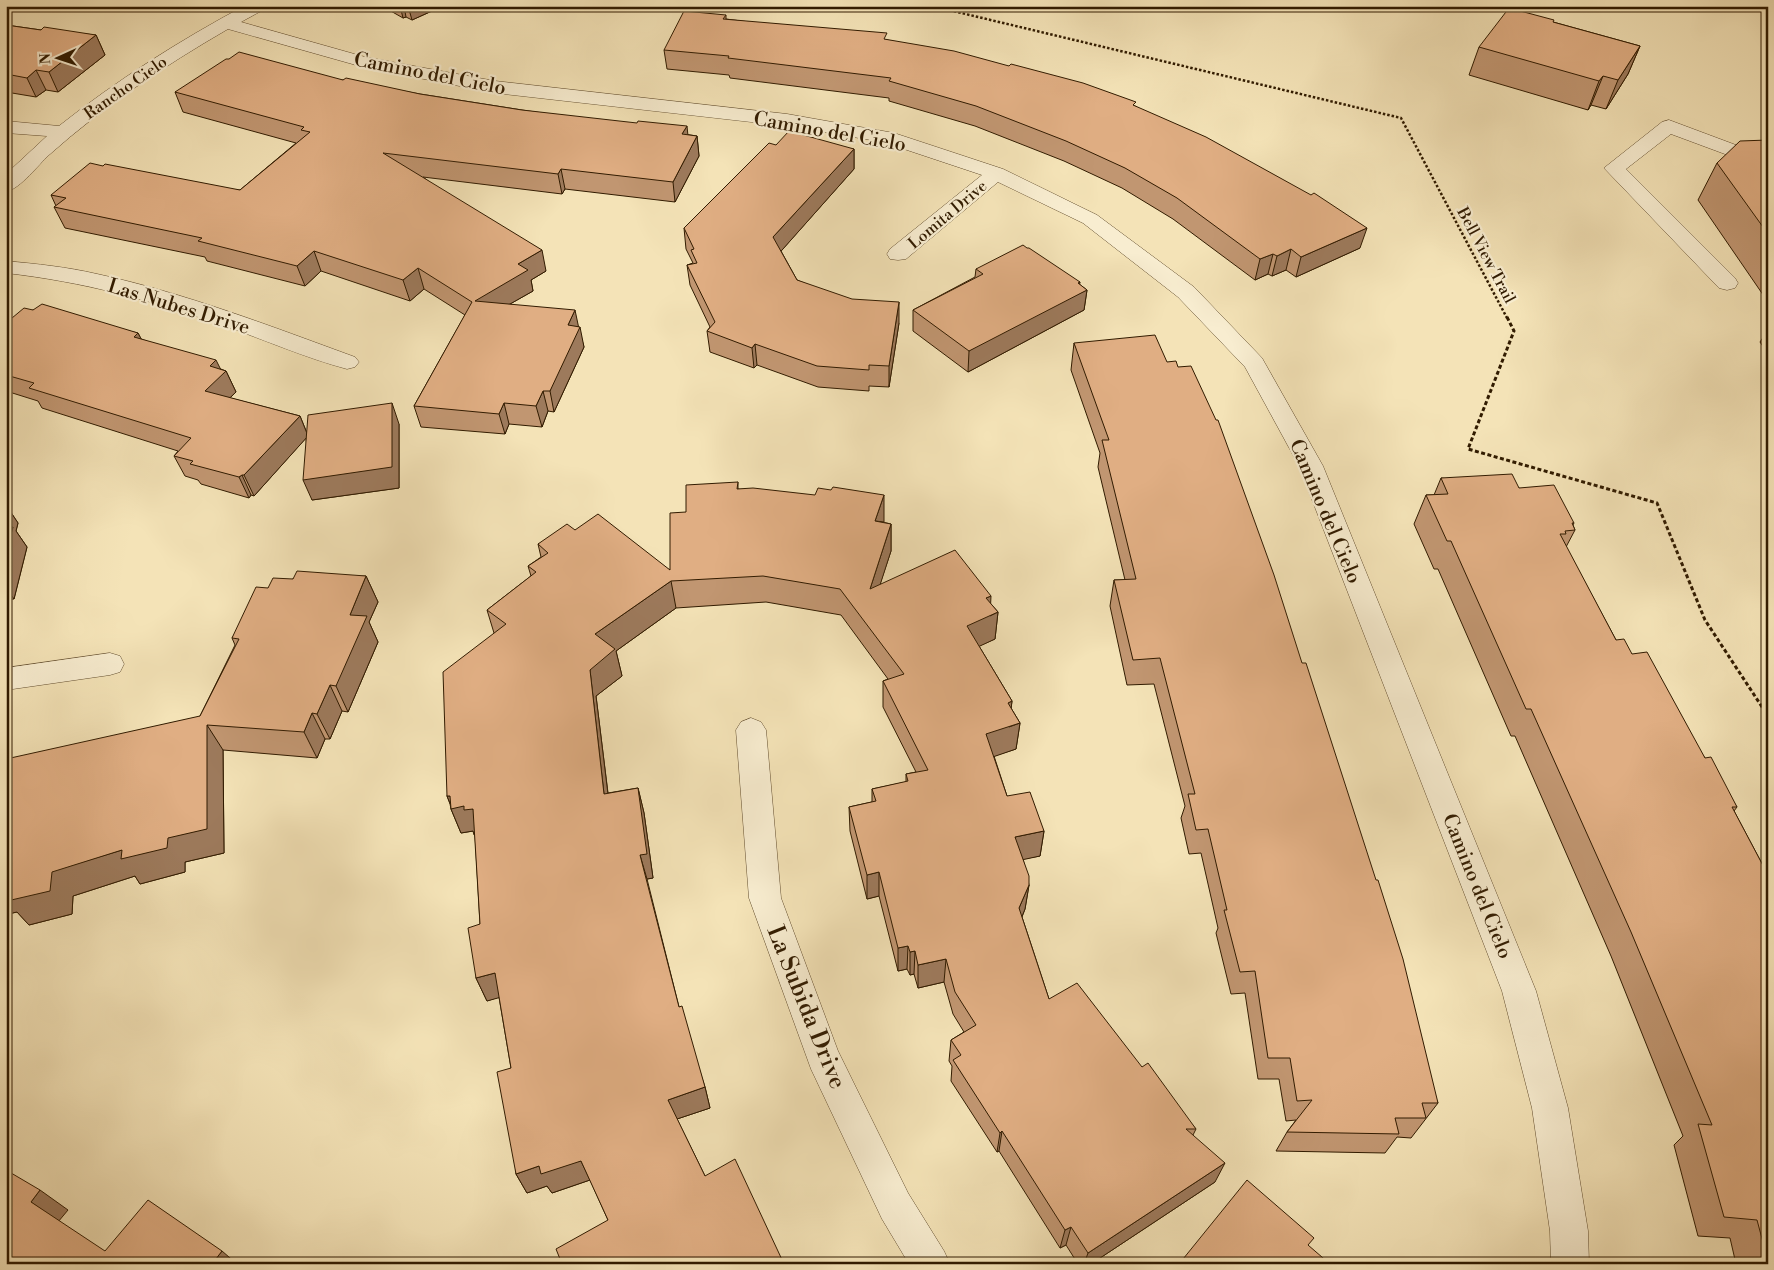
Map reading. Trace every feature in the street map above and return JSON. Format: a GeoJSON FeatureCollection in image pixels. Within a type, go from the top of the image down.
{"type":"FeatureCollection","features":[{"type":"Feature","properties":{"kind":"street","name":"Rancho Cielo"},"geometry":{"type":"LineString","coordinates":[[6,186],[64,132],[114,91],[192,41],[257,6]]}},
{"type":"Feature","properties":{"kind":"street","name":"Camino del Cielo"},"geometry":{"type":"LineString","coordinates":[[226,23],[363,62],[496,87],[787,120],[887,138],[996,173],[1090,219],[1186,292],[1254,362],[1311,466],[1519,992],[1550,1108],[1569,1231],[1570,1264]]}},
{"type":"Feature","properties":{"kind":"street"},"geometry":{"type":"LineString","coordinates":[[1727,283],[1614,168],[1669,126],[1768,164]]}},
{"type":"Feature","properties":{"kind":"street"},"geometry":{"type":"LineString","coordinates":[[6,127],[64,132]]}},
{"type":"Feature","properties":{"kind":"street","name":"Lomita Drive"},"geometry":{"type":"LineString","coordinates":[[898,254],[996,173]]}},
{"type":"Feature","properties":{"kind":"street","name":"Las Nubes Drive"},"geometry":{"type":"LineString","coordinates":[[6,266],[60,273],[112,284],[240,324],[347,362]]}},
{"type":"Feature","properties":{"kind":"street"},"geometry":{"type":"LineString","coordinates":[[6,679],[110,664]]}},
{"type":"Feature","properties":{"kind":"street","name":"La Subida Drive"},"geometry":{"type":"LineString","coordinates":[[751,730],[765,898],[823,1057],[895,1206],[931,1264]]}},
{"type":"Feature","properties":{"kind":"path","name":"Bell View Trail"},"geometry":{"type":"LineString","coordinates":[[932,6],[1401,118],[1514,331],[1468,449],[1657,503],[1705,620],[1768,716]]}},
{"type":"Feature","properties":{"kind":"building"},"geometry":{"type":"Polygon","coordinates":[[[1509,8],[1640,46],[1618,80],[1603,76],[1599,81],[1479,47],[1509,8]]]}},
{"type":"Feature","properties":{"kind":"building"},"geometry":{"type":"Polygon","coordinates":[[[684,11],[726,15],[723,19],[887,33],[884,39],[954,51],[1083,83],[1136,102],[1133,105],[1206,137],[1311,195],[1314,193],[1367,228],[1301,257],[1291,249],[1277,256],[1273,254],[1260,259],[1177,198],[1125,168],[1066,141],[976,106],[889,81],[891,78],[728,58],[729,56],[664,50],[684,11]]]}},
{"type":"Feature","properties":{"kind":"building"},"geometry":{"type":"Polygon","coordinates":[[[6,25],[41,30],[44,27],[96,35],[49,72],[36,70],[27,78],[6,74],[6,25]]]}},
{"type":"Feature","properties":{"kind":"building"},"geometry":{"type":"Polygon","coordinates":[[[239,52],[343,80],[346,78],[420,94],[522,110],[637,123],[638,121],[687,126],[682,134],[697,136],[673,182],[561,169],[558,174],[383,153],[542,250],[518,264],[528,270],[475,301],[575,310],[568,325],[580,327],[550,391],[543,391],[536,406],[504,403],[499,414],[414,406],[472,302],[418,268],[403,280],[314,251],[297,266],[198,241],[202,238],[54,207],[66,198],[51,195],[90,163],[103,166],[105,164],[240,190],[310,132],[301,130],[304,127],[175,92],[239,52]]]}},
{"type":"Feature","properties":{"kind":"building"},"geometry":{"type":"Polygon","coordinates":[[[789,131],[854,149],[773,237],[797,280],[852,299],[899,302],[889,366],[869,365],[869,370],[817,366],[755,344],[752,348],[707,331],[715,322],[687,265],[697,263],[691,250],[694,249],[684,228],[769,143],[776,145],[789,131]]]}},
{"type":"Feature","properties":{"kind":"building"},"geometry":{"type":"Polygon","coordinates":[[[1768,140],[1768,234],[1717,163],[1740,141],[1768,140]]]}},
{"type":"Feature","properties":{"kind":"building"},"geometry":{"type":"Polygon","coordinates":[[[1023,245],[1080,282],[1078,283],[1087,290],[969,351],[913,310],[983,274],[976,269],[1023,245]]]}},
{"type":"Feature","properties":{"kind":"building"},"geometry":{"type":"Polygon","coordinates":[[[42,304],[138,333],[134,337],[216,360],[210,366],[226,371],[205,391],[300,416],[244,475],[239,477],[190,464],[193,461],[174,456],[191,438],[29,388],[34,383],[6,375],[6,316],[12,318],[24,308],[33,310],[42,304]]]}},
{"type":"Feature","properties":{"kind":"building"},"geometry":{"type":"Polygon","coordinates":[[[1155,335],[1167,362],[1176,361],[1178,367],[1191,366],[1216,420],[1218,420],[1274,575],[1302,663],[1306,663],[1403,959],[1438,1103],[1422,1103],[1426,1118],[1395,1118],[1399,1134],[1287,1132],[1312,1100],[1297,1101],[1290,1058],[1268,1058],[1255,971],[1240,972],[1224,910],[1227,910],[1208,829],[1196,830],[1188,794],[1195,794],[1160,658],[1133,660],[1114,580],[1136,579],[1102,440],[1109,440],[1074,343],[1155,335]]]}},
{"type":"Feature","properties":{"kind":"building"},"geometry":{"type":"Polygon","coordinates":[[[392,403],[392,467],[303,480],[308,415],[392,403]]]}},
{"type":"Feature","properties":{"kind":"building"},"geometry":{"type":"Polygon","coordinates":[[[1512,474],[1519,488],[1554,485],[1574,523],[1572,523],[1575,530],[1565,531],[1566,534],[1560,534],[1616,640],[1624,639],[1632,654],[1647,652],[1705,758],[1711,757],[1737,807],[1732,807],[1768,875],[1768,1261],[1757,1220],[1724,1217],[1698,1124],[1712,1125],[1631,932],[1531,709],[1526,709],[1451,541],[1447,541],[1426,495],[1448,494],[1441,478],[1512,474]]]}},
{"type":"Feature","properties":{"kind":"building"},"geometry":{"type":"Polygon","coordinates":[[[738,482],[737,489],[753,488],[815,495],[818,488],[831,490],[833,487],[884,495],[875,521],[891,524],[870,589],[955,550],[991,596],[986,598],[998,612],[967,626],[1012,701],[1008,703],[1020,723],[986,734],[1007,796],[1030,792],[1044,831],[1015,837],[1029,876],[1029,885],[1019,908],[1049,999],[1077,983],[1142,1067],[1148,1063],[1196,1129],[1186,1129],[1225,1163],[1088,1253],[1071,1227],[1065,1230],[1002,1131],[1000,1133],[953,1060],[961,1055],[951,1040],[976,1025],[955,992],[946,959],[918,965],[915,951],[910,952],[908,946],[898,948],[879,872],[867,875],[849,807],[876,801],[872,789],[908,781],[906,774],[928,770],[883,681],[904,674],[840,589],[763,576],[671,581],[595,634],[615,649],[590,670],[604,794],[638,788],[647,854],[640,855],[679,1007],[682,1006],[705,1087],[668,1100],[705,1176],[735,1159],[784,1264],[562,1264],[556,1249],[608,1220],[581,1161],[541,1174],[539,1166],[516,1174],[497,1072],[511,1068],[495,973],[476,978],[468,928],[480,924],[473,809],[464,810],[464,806],[451,809],[450,796],[447,796],[443,672],[506,624],[487,610],[536,572],[528,566],[548,553],[538,544],[567,524],[575,530],[598,514],[670,570],[670,513],[686,512],[686,485],[738,482]]]}},
{"type":"Feature","properties":{"kind":"building"},"geometry":{"type":"Polygon","coordinates":[[[13,527],[6,553],[6,528],[13,527]]]}},
{"type":"Feature","properties":{"kind":"building"},"geometry":{"type":"Polygon","coordinates":[[[297,571],[366,576],[350,615],[367,616],[336,686],[330,685],[317,714],[312,713],[304,732],[207,725],[207,829],[168,838],[167,848],[121,859],[122,850],[52,872],[50,891],[7,901],[9,884],[6,885],[6,759],[200,716],[239,639],[232,638],[256,587],[268,588],[273,578],[293,579],[297,571]]]}},
{"type":"Feature","properties":{"kind":"building"},"geometry":{"type":"Polygon","coordinates":[[[6,1170],[40,1190],[31,1202],[105,1251],[148,1200],[222,1251],[212,1264],[6,1264],[6,1170]]]}},
{"type":"Feature","properties":{"kind":"building"},"geometry":{"type":"Polygon","coordinates":[[[1247,1180],[1314,1238],[1308,1245],[1330,1264],[1179,1264],[1247,1180]]]}}]}
